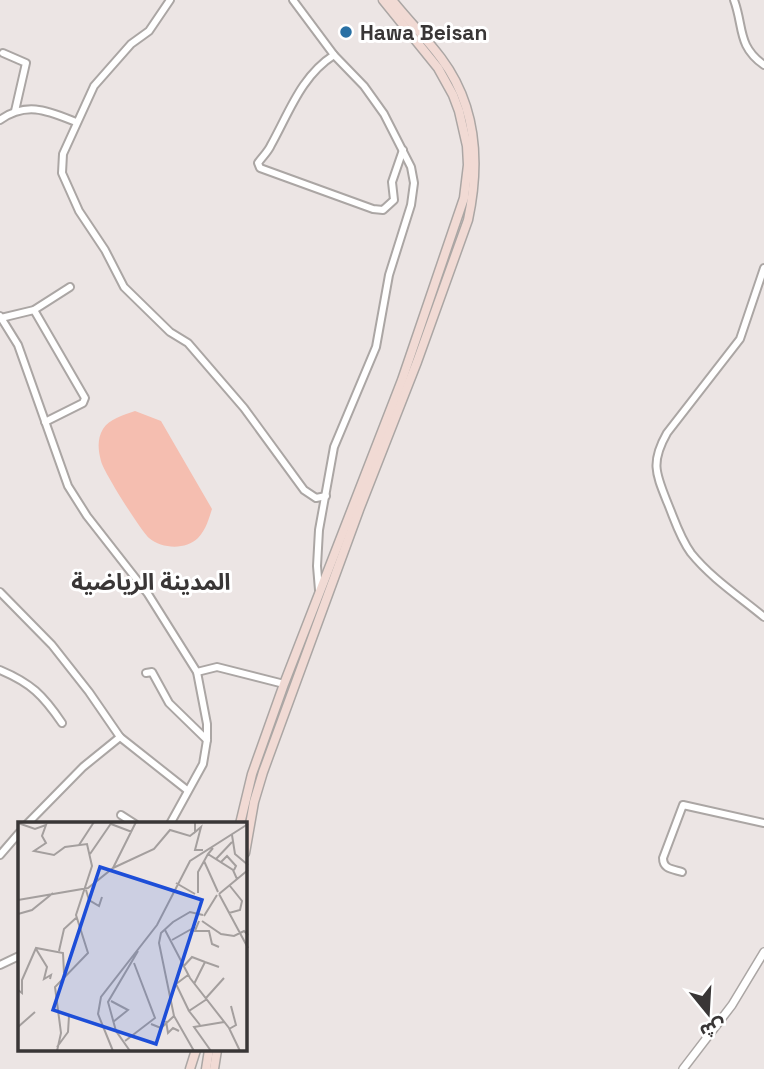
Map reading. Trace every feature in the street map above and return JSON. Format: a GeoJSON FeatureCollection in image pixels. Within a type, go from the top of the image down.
{"type":"FeatureCollection","features":[{"type":"Feature","properties":{"kind":"main road"},"geometry":{"type":"LineString","coordinates":[[240,822],[252,774],[284,684],[402,380],[464,198],[468,156],[464,130],[453,95],[438,68],[383,0]]}},
{"type":"Feature","properties":{"kind":"main road"},"geometry":{"type":"LineString","coordinates":[[247,842],[263,772],[359,510],[417,362],[468,219],[473,197],[475,147],[460,92],[442,60],[395,1]]}},
{"type":"Feature","properties":{"kind":"main road"},"geometry":{"type":"LineString","coordinates":[[190,1069],[195,1052]]}},
{"type":"Feature","properties":{"kind":"street"},"geometry":{"type":"LineString","coordinates":[[170,0],[149,31],[131,44],[94,86],[64,154],[62,173],[79,211],[105,250],[124,287],[170,332],[188,343],[244,408],[304,490],[316,498],[326,496]]}},
{"type":"Feature","properties":{"kind":"street"},"geometry":{"type":"LineString","coordinates":[[293,0],[334,55],[374,98],[403,149],[413,174],[411,205],[391,268],[370,364],[337,435],[317,551],[320,590]]}},
{"type":"Feature","properties":{"kind":"street"},"geometry":{"type":"LineString","coordinates":[[734,0],[744,43],[764,65]]}},
{"type":"Feature","properties":{"kind":"street"},"geometry":{"type":"LineString","coordinates":[[3,53],[26,63],[15,111]]}},
{"type":"Feature","properties":{"kind":"street"},"geometry":{"type":"LineString","coordinates":[[334,55],[320,64],[309,79],[286,113],[272,144],[258,166],[289,180],[383,210],[394,200],[392,182],[403,149]]}},
{"type":"Feature","properties":{"kind":"street"},"geometry":{"type":"LineString","coordinates":[[0,120],[26,108],[76,122]]}},
{"type":"Feature","properties":{"kind":"street"},"geometry":{"type":"LineString","coordinates":[[764,268],[740,339],[667,433],[659,448],[655,465],[675,523],[692,553],[764,617]]}},
{"type":"Feature","properties":{"kind":"street"},"geometry":{"type":"LineString","coordinates":[[70,287],[34,310],[1,317],[18,345],[63,474],[79,505],[134,574],[197,673],[206,714],[207,740],[203,764],[171,822]]}},
{"type":"Feature","properties":{"kind":"street"},"geometry":{"type":"LineString","coordinates":[[34,310],[85,398],[83,403],[45,422]]}},
{"type":"Feature","properties":{"kind":"street"},"geometry":{"type":"LineString","coordinates":[[0,592],[59,655],[120,737],[187,790]]}},
{"type":"Feature","properties":{"kind":"street"},"geometry":{"type":"LineString","coordinates":[[197,673],[217,667],[284,684]]}},
{"type":"Feature","properties":{"kind":"street"},"geometry":{"type":"LineString","coordinates":[[0,670],[31,685],[62,723]]}},
{"type":"Feature","properties":{"kind":"street"},"geometry":{"type":"LineString","coordinates":[[146,673],[152,672],[169,703],[207,740]]}},
{"type":"Feature","properties":{"kind":"street"},"geometry":{"type":"LineString","coordinates":[[29,822],[83,767],[120,737]]}},
{"type":"Feature","properties":{"kind":"street"},"geometry":{"type":"LineString","coordinates":[[681,872],[668,868],[663,858],[683,805],[764,823]]}},
{"type":"Feature","properties":{"kind":"street"},"geometry":{"type":"LineString","coordinates":[[121,815],[132,822]]}},
{"type":"Feature","properties":{"kind":"street"},"geometry":{"type":"LineString","coordinates":[[0,855],[18,834]]}},
{"type":"Feature","properties":{"kind":"street"},"geometry":{"type":"LineString","coordinates":[[683,1069],[732,1006],[764,953]]}},
{"type":"Feature","properties":{"kind":"street"},"geometry":{"type":"LineString","coordinates":[[0,965],[18,956]]}},
{"type":"Feature","properties":{"kind":"shaded area"},"geometry":{"type":"Polygon","coordinates":[[[135,411],[161,421],[212,509],[201,535],[187,545],[167,546],[149,538],[123,501],[101,461],[99,445],[103,429],[113,420],[135,411]]]}},
{"type":"Feature","properties":{"kind":"place","name":"Hawa Beisan"},"geometry":{"type":"Point","coordinates":[346,32]}},
{"type":"Feature","properties":{"kind":"district","name":"المدينة الرياضية"},"geometry":{"type":"Point","coordinates":[151,582]}}]}
